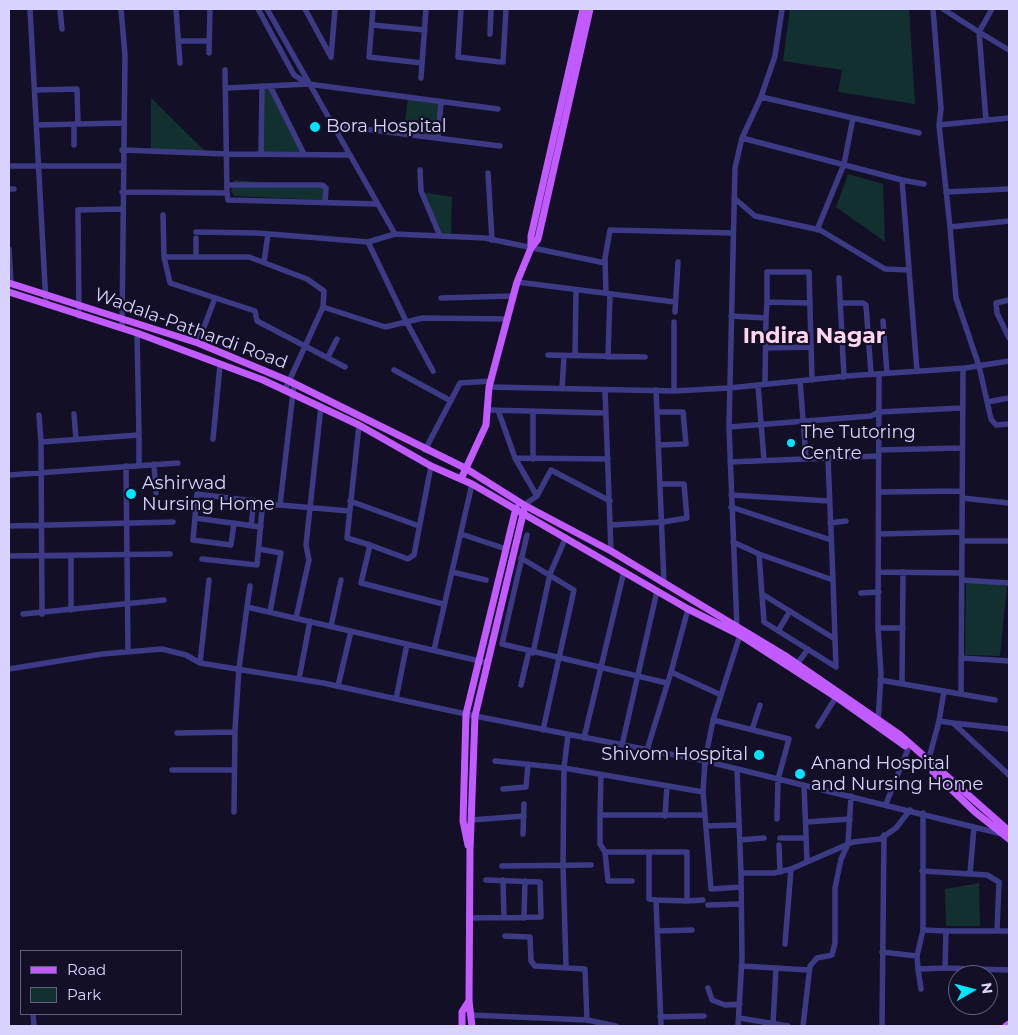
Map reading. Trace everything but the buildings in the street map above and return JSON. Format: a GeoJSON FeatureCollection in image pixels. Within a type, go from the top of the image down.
{"type":"FeatureCollection","features":[{"type":"Feature","properties":{"kind":"main road"},"geometry":{"type":"LineString","coordinates":[[531,248],[531,236],[583,9]]}},
{"type":"Feature","properties":{"kind":"main road"},"geometry":{"type":"LineString","coordinates":[[461,479],[486,425],[490,384],[517,282],[531,248],[538,239],[590,9]]}},
{"type":"Feature","properties":{"kind":"main road","name":"Wadala-Pathardi Road"},"geometry":{"type":"LineString","coordinates":[[10,283],[46,293],[198,344],[292,382],[425,450],[465,468],[521,503],[611,551],[737,631]]}},
{"type":"Feature","properties":{"kind":"main road","name":"Wadala-Pathardi Road"},"geometry":{"type":"LineString","coordinates":[[9,292],[136,333],[288,391],[322,406],[431,466],[472,484],[688,609],[737,631]]}},
{"type":"Feature","properties":{"kind":"main road"},"geometry":{"type":"LineString","coordinates":[[470,850],[463,820],[466,714],[516,510],[521,503]]}},
{"type":"Feature","properties":{"kind":"main road"},"geometry":{"type":"LineString","coordinates":[[472,1026],[469,1001],[470,850],[475,716],[524,515],[521,503]]}},
{"type":"Feature","properties":{"kind":"main road"},"geometry":{"type":"LineString","coordinates":[[737,631],[797,664],[878,723],[975,812],[1008,835]]}},
{"type":"Feature","properties":{"kind":"main road"},"geometry":{"type":"LineString","coordinates":[[737,631],[836,697],[900,735],[1008,835]]}},
{"type":"Feature","properties":{"kind":"main road"},"geometry":{"type":"LineString","coordinates":[[462,1026],[462,1012],[469,1001]]}},
{"type":"Feature","properties":{"kind":"street"},"geometry":{"type":"LineString","coordinates":[[30,9],[46,304]]}},
{"type":"Feature","properties":{"kind":"street"},"geometry":{"type":"LineString","coordinates":[[60,9],[62,29]]}},
{"type":"Feature","properties":{"kind":"street"},"geometry":{"type":"LineString","coordinates":[[121,9],[125,55],[122,123],[122,328]]}},
{"type":"Feature","properties":{"kind":"street"},"geometry":{"type":"LineString","coordinates":[[176,9],[180,63]]}},
{"type":"Feature","properties":{"kind":"street"},"geometry":{"type":"LineString","coordinates":[[209,53],[210,9]]}},
{"type":"Feature","properties":{"kind":"street"},"geometry":{"type":"LineString","coordinates":[[258,9],[294,75],[308,84]]}},
{"type":"Feature","properties":{"kind":"street"},"geometry":{"type":"LineString","coordinates":[[267,9],[376,204],[395,234]]}},
{"type":"Feature","properties":{"kind":"street"},"geometry":{"type":"LineString","coordinates":[[305,9],[332,57],[335,9]]}},
{"type":"Feature","properties":{"kind":"street"},"geometry":{"type":"LineString","coordinates":[[373,9],[369,57],[422,63]]}},
{"type":"Feature","properties":{"kind":"street"},"geometry":{"type":"LineString","coordinates":[[421,78],[426,9]]}},
{"type":"Feature","properties":{"kind":"street"},"geometry":{"type":"LineString","coordinates":[[462,9],[458,58],[501,62],[506,9]]}},
{"type":"Feature","properties":{"kind":"street"},"geometry":{"type":"LineString","coordinates":[[490,34],[491,9]]}},
{"type":"Feature","properties":{"kind":"street"},"geometry":{"type":"LineString","coordinates":[[741,887],[710,889],[703,792],[705,761],[713,720],[737,631],[729,427],[735,168],[742,138],[761,97],[775,56],[782,9]]}},
{"type":"Feature","properties":{"kind":"street"},"geometry":{"type":"LineString","coordinates":[[934,9],[941,100],[940,125],[956,298],[979,366],[991,419],[996,425],[1009,424]]}},
{"type":"Feature","properties":{"kind":"street"},"geometry":{"type":"LineString","coordinates":[[943,9],[1009,50]]}},
{"type":"Feature","properties":{"kind":"street"},"geometry":{"type":"LineString","coordinates":[[986,120],[979,32],[992,9]]}},
{"type":"Feature","properties":{"kind":"street"},"geometry":{"type":"LineString","coordinates":[[372,25],[425,30]]}},
{"type":"Feature","properties":{"kind":"street"},"geometry":{"type":"LineString","coordinates":[[179,41],[209,41]]}},
{"type":"Feature","properties":{"kind":"street"},"geometry":{"type":"LineString","coordinates":[[225,70],[227,88],[228,200],[376,204]]}},
{"type":"Feature","properties":{"kind":"street"},"geometry":{"type":"LineString","coordinates":[[227,88],[308,84],[498,109]]}},
{"type":"Feature","properties":{"kind":"street"},"geometry":{"type":"LineString","coordinates":[[261,154],[262,86]]}},
{"type":"Feature","properties":{"kind":"street"},"geometry":{"type":"LineString","coordinates":[[270,86],[304,154]]}},
{"type":"Feature","properties":{"kind":"street"},"geometry":{"type":"LineString","coordinates":[[35,90],[77,88],[74,145]]}},
{"type":"Feature","properties":{"kind":"street"},"geometry":{"type":"LineString","coordinates":[[761,97],[919,133]]}},
{"type":"Feature","properties":{"kind":"street"},"geometry":{"type":"LineString","coordinates":[[438,138],[441,102]]}},
{"type":"Feature","properties":{"kind":"street"},"geometry":{"type":"LineString","coordinates":[[817,230],[844,164],[853,118]]}},
{"type":"Feature","properties":{"kind":"street"},"geometry":{"type":"LineString","coordinates":[[940,125],[1009,118]]}},
{"type":"Feature","properties":{"kind":"street"},"geometry":{"type":"LineString","coordinates":[[37,125],[122,123]]}},
{"type":"Feature","properties":{"kind":"street"},"geometry":{"type":"LineString","coordinates":[[332,126],[500,146]]}},
{"type":"Feature","properties":{"kind":"street"},"geometry":{"type":"LineString","coordinates":[[742,138],[902,180],[924,184]]}},
{"type":"Feature","properties":{"kind":"street"},"geometry":{"type":"LineString","coordinates":[[122,150],[227,154],[348,154]]}},
{"type":"Feature","properties":{"kind":"street"},"geometry":{"type":"LineString","coordinates":[[9,166],[122,166]]}},
{"type":"Feature","properties":{"kind":"street"},"geometry":{"type":"LineString","coordinates":[[420,170],[421,191],[440,236]]}},
{"type":"Feature","properties":{"kind":"street"},"geometry":{"type":"LineString","coordinates":[[488,173],[492,240]]}},
{"type":"Feature","properties":{"kind":"street"},"geometry":{"type":"LineString","coordinates":[[902,180],[918,372]]}},
{"type":"Feature","properties":{"kind":"street"},"geometry":{"type":"LineString","coordinates":[[227,185],[322,185],[326,188],[326,202]]}},
{"type":"Feature","properties":{"kind":"street"},"geometry":{"type":"LineString","coordinates":[[946,192],[1009,189]]}},
{"type":"Feature","properties":{"kind":"street"},"geometry":{"type":"LineString","coordinates":[[122,192],[227,193]]}},
{"type":"Feature","properties":{"kind":"street"},"geometry":{"type":"LineString","coordinates":[[734,198],[755,216],[817,230],[885,269],[909,270]]}},
{"type":"Feature","properties":{"kind":"street"},"geometry":{"type":"LineString","coordinates":[[80,316],[78,210],[122,209]]}},
{"type":"Feature","properties":{"kind":"street"},"geometry":{"type":"LineString","coordinates":[[163,215],[164,256],[170,283],[255,311],[257,321],[345,367]]}},
{"type":"Feature","properties":{"kind":"street"},"geometry":{"type":"LineString","coordinates":[[950,227],[1009,221]]}},
{"type":"Feature","properties":{"kind":"street"},"geometry":{"type":"LineString","coordinates":[[608,357],[608,294],[605,263],[610,230],[733,233]]}},
{"type":"Feature","properties":{"kind":"street"},"geometry":{"type":"LineString","coordinates":[[196,257],[196,235],[268,234],[368,242],[395,234],[492,240],[605,263]]}},
{"type":"Feature","properties":{"kind":"street"},"geometry":{"type":"LineString","coordinates":[[264,262],[268,234]]}},
{"type":"Feature","properties":{"kind":"street"},"geometry":{"type":"LineString","coordinates":[[368,242],[406,321],[433,371]]}},
{"type":"Feature","properties":{"kind":"street"},"geometry":{"type":"LineString","coordinates":[[9,249],[10,283]]}},
{"type":"Feature","properties":{"kind":"street"},"geometry":{"type":"LineString","coordinates":[[164,256],[249,257],[308,278],[324,292],[323,307],[288,391],[280,504]]}},
{"type":"Feature","properties":{"kind":"street"},"geometry":{"type":"LineString","coordinates":[[675,312],[678,262]]}},
{"type":"Feature","properties":{"kind":"street"},"geometry":{"type":"LineString","coordinates":[[765,384],[767,272],[809,272],[812,380]]}},
{"type":"Feature","properties":{"kind":"street"},"geometry":{"type":"LineString","coordinates":[[839,278],[844,377]]}},
{"type":"Feature","properties":{"kind":"street"},"geometry":{"type":"LineString","coordinates":[[517,282],[675,302]]}},
{"type":"Feature","properties":{"kind":"street"},"geometry":{"type":"LineString","coordinates":[[575,356],[576,290]]}},
{"type":"Feature","properties":{"kind":"street"},"geometry":{"type":"LineString","coordinates":[[441,298],[514,296]]}},
{"type":"Feature","properties":{"kind":"street"},"geometry":{"type":"LineString","coordinates":[[198,344],[215,298]]}},
{"type":"Feature","properties":{"kind":"street"},"geometry":{"type":"LineString","coordinates":[[1009,300],[996,303],[997,313],[1009,335]]}},
{"type":"Feature","properties":{"kind":"street"},"geometry":{"type":"LineString","coordinates":[[767,302],[810,303]]}},
{"type":"Feature","properties":{"kind":"street"},"geometry":{"type":"LineString","coordinates":[[840,304],[863,303],[866,305],[871,374]]}},
{"type":"Feature","properties":{"kind":"street"},"geometry":{"type":"LineString","coordinates":[[323,307],[385,327],[423,318],[508,319]]}},
{"type":"Feature","properties":{"kind":"street"},"geometry":{"type":"LineString","coordinates":[[731,316],[766,318]]}},
{"type":"Feature","properties":{"kind":"street"},"geometry":{"type":"LineString","coordinates":[[884,321],[887,374]]}},
{"type":"Feature","properties":{"kind":"street"},"geometry":{"type":"LineString","coordinates":[[674,322],[674,391]]}},
{"type":"Feature","properties":{"kind":"street"},"geometry":{"type":"LineString","coordinates":[[136,333],[139,465]]}},
{"type":"Feature","properties":{"kind":"street"},"geometry":{"type":"LineString","coordinates":[[328,358],[337,339]]}},
{"type":"Feature","properties":{"kind":"street"},"geometry":{"type":"LineString","coordinates":[[766,348],[811,347]]}},
{"type":"Feature","properties":{"kind":"street"},"geometry":{"type":"LineString","coordinates":[[548,355],[644,358]]}},
{"type":"Feature","properties":{"kind":"street"},"geometry":{"type":"LineString","coordinates":[[562,389],[564,356]]}},
{"type":"Feature","properties":{"kind":"street"},"geometry":{"type":"LineString","coordinates":[[425,450],[460,383],[562,389],[674,391],[729,388],[871,374],[963,369],[1009,361]]}},
{"type":"Feature","properties":{"kind":"street"},"geometry":{"type":"LineString","coordinates":[[213,439],[220,365]]}},
{"type":"Feature","properties":{"kind":"street"},"geometry":{"type":"LineString","coordinates":[[961,694],[963,369]]}},
{"type":"Feature","properties":{"kind":"street"},"geometry":{"type":"LineString","coordinates":[[394,370],[450,401]]}},
{"type":"Feature","properties":{"kind":"street"},"geometry":{"type":"LineString","coordinates":[[878,723],[880,680],[878,628],[879,374]]}},
{"type":"Feature","properties":{"kind":"street"},"geometry":{"type":"LineString","coordinates":[[800,381],[806,458]]}},
{"type":"Feature","properties":{"kind":"street"},"geometry":{"type":"LineString","coordinates":[[758,385],[764,460]]}},
{"type":"Feature","properties":{"kind":"street"},"geometry":{"type":"LineString","coordinates":[[605,390],[611,551]]}},
{"type":"Feature","properties":{"kind":"street"},"geometry":{"type":"LineString","coordinates":[[656,390],[663,522],[664,584]]}},
{"type":"Feature","properties":{"kind":"street"},"geometry":{"type":"LineString","coordinates":[[987,402],[1009,398]]}},
{"type":"Feature","properties":{"kind":"street"},"geometry":{"type":"LineString","coordinates":[[296,618],[309,560],[306,545],[322,406]]}},
{"type":"Feature","properties":{"kind":"street"},"geometry":{"type":"LineString","coordinates":[[729,427],[871,416],[879,412],[962,408]]}},
{"type":"Feature","properties":{"kind":"street"},"geometry":{"type":"LineString","coordinates":[[488,410],[606,413]]}},
{"type":"Feature","properties":{"kind":"street"},"geometry":{"type":"LineString","coordinates":[[498,410],[515,458],[537,496]]}},
{"type":"Feature","properties":{"kind":"street"},"geometry":{"type":"LineString","coordinates":[[533,411],[533,459]]}},
{"type":"Feature","properties":{"kind":"street"},"geometry":{"type":"LineString","coordinates":[[657,412],[683,412],[686,444],[658,445]]}},
{"type":"Feature","properties":{"kind":"street"},"geometry":{"type":"LineString","coordinates":[[74,414],[76,439]]}},
{"type":"Feature","properties":{"kind":"street"},"geometry":{"type":"LineString","coordinates":[[39,415],[42,473],[42,614]]}},
{"type":"Feature","properties":{"kind":"street"},"geometry":{"type":"LineString","coordinates":[[359,425],[347,538],[408,559],[412,558],[431,466]]}},
{"type":"Feature","properties":{"kind":"street"},"geometry":{"type":"LineString","coordinates":[[41,442],[138,435]]}},
{"type":"Feature","properties":{"kind":"street"},"geometry":{"type":"LineString","coordinates":[[730,462],[828,458],[962,448]]}},
{"type":"Feature","properties":{"kind":"street"},"geometry":{"type":"LineString","coordinates":[[515,458],[608,459]]}},
{"type":"Feature","properties":{"kind":"street"},"geometry":{"type":"LineString","coordinates":[[760,554],[764,622],[836,667],[828,458]]}},
{"type":"Feature","properties":{"kind":"street"},"geometry":{"type":"LineString","coordinates":[[521,503],[537,496],[556,459]]}},
{"type":"Feature","properties":{"kind":"street"},"geometry":{"type":"LineString","coordinates":[[9,476],[178,463]]}},
{"type":"Feature","properties":{"kind":"street"},"geometry":{"type":"LineString","coordinates":[[154,464],[156,493]]}},
{"type":"Feature","properties":{"kind":"street"},"geometry":{"type":"LineString","coordinates":[[126,466],[128,652]]}},
{"type":"Feature","properties":{"kind":"street"},"geometry":{"type":"LineString","coordinates":[[552,470],[610,501]]}},
{"type":"Feature","properties":{"kind":"street"},"geometry":{"type":"LineString","coordinates":[[434,650],[472,484]]}},
{"type":"Feature","properties":{"kind":"street"},"geometry":{"type":"LineString","coordinates":[[611,525],[663,522],[687,518],[684,484],[660,484]]}},
{"type":"Feature","properties":{"kind":"street"},"geometry":{"type":"LineString","coordinates":[[879,492],[962,491]]}},
{"type":"Feature","properties":{"kind":"street"},"geometry":{"type":"LineString","coordinates":[[234,523],[231,545],[192,540],[197,494],[254,501],[251,526]]}},
{"type":"Feature","properties":{"kind":"street"},"geometry":{"type":"LineString","coordinates":[[731,495],[829,501]]}},
{"type":"Feature","properties":{"kind":"street"},"geometry":{"type":"LineString","coordinates":[[962,498],[1009,503]]}},
{"type":"Feature","properties":{"kind":"street"},"geometry":{"type":"LineString","coordinates":[[350,501],[419,526]]}},
{"type":"Feature","properties":{"kind":"street"},"geometry":{"type":"LineString","coordinates":[[202,559],[257,565],[264,507],[267,505],[280,504],[311,509],[349,511]]}},
{"type":"Feature","properties":{"kind":"street"},"geometry":{"type":"LineString","coordinates":[[731,507],[831,540]]}},
{"type":"Feature","properties":{"kind":"street"},"geometry":{"type":"LineString","coordinates":[[195,518],[261,527]]}},
{"type":"Feature","properties":{"kind":"street"},"geometry":{"type":"LineString","coordinates":[[830,523],[846,521]]}},
{"type":"Feature","properties":{"kind":"street"},"geometry":{"type":"LineString","coordinates":[[9,526],[173,522]]}},
{"type":"Feature","properties":{"kind":"street"},"geometry":{"type":"LineString","coordinates":[[878,534],[962,532]]}},
{"type":"Feature","properties":{"kind":"street"},"geometry":{"type":"LineString","coordinates":[[460,534],[506,550]]}},
{"type":"Feature","properties":{"kind":"street"},"geometry":{"type":"LineString","coordinates":[[527,535],[501,643],[531,652],[667,683]]}},
{"type":"Feature","properties":{"kind":"street"},"geometry":{"type":"LineString","coordinates":[[521,685],[550,574],[566,537]]}},
{"type":"Feature","properties":{"kind":"street"},"geometry":{"type":"LineString","coordinates":[[962,541],[1009,541]]}},
{"type":"Feature","properties":{"kind":"street"},"geometry":{"type":"LineString","coordinates":[[733,542],[760,554],[833,580]]}},
{"type":"Feature","properties":{"kind":"street"},"geometry":{"type":"LineString","coordinates":[[370,545],[361,582],[443,604]]}},
{"type":"Feature","properties":{"kind":"street"},"geometry":{"type":"LineString","coordinates":[[258,549],[281,553],[270,612]]}},
{"type":"Feature","properties":{"kind":"street"},"geometry":{"type":"LineString","coordinates":[[9,556],[170,554]]}},
{"type":"Feature","properties":{"kind":"street"},"geometry":{"type":"LineString","coordinates":[[71,556],[71,610]]}},
{"type":"Feature","properties":{"kind":"street"},"geometry":{"type":"LineString","coordinates":[[521,558],[574,590],[543,730]]}},
{"type":"Feature","properties":{"kind":"street"},"geometry":{"type":"LineString","coordinates":[[584,738],[624,571]]}},
{"type":"Feature","properties":{"kind":"street"},"geometry":{"type":"LineString","coordinates":[[452,572],[486,580]]}},
{"type":"Feature","properties":{"kind":"street"},"geometry":{"type":"LineString","coordinates":[[878,572],[962,573]]}},
{"type":"Feature","properties":{"kind":"street"},"geometry":{"type":"LineString","coordinates":[[902,684],[904,572]]}},
{"type":"Feature","properties":{"kind":"street"},"geometry":{"type":"LineString","coordinates":[[200,663],[209,580]]}},
{"type":"Feature","properties":{"kind":"street"},"geometry":{"type":"LineString","coordinates":[[331,626],[341,580]]}},
{"type":"Feature","properties":{"kind":"street"},"geometry":{"type":"LineString","coordinates":[[962,580],[1009,583]]}},
{"type":"Feature","properties":{"kind":"street"},"geometry":{"type":"LineString","coordinates":[[234,812],[235,732],[240,668],[250,586]]}},
{"type":"Feature","properties":{"kind":"street"},"geometry":{"type":"LineString","coordinates":[[622,746],[658,591]]}},
{"type":"Feature","properties":{"kind":"street"},"geometry":{"type":"LineString","coordinates":[[860,593],[878,592]]}},
{"type":"Feature","properties":{"kind":"street"},"geometry":{"type":"LineString","coordinates":[[762,594],[836,639]]}},
{"type":"Feature","properties":{"kind":"street"},"geometry":{"type":"LineString","coordinates":[[23,614],[42,614],[164,600]]}},
{"type":"Feature","properties":{"kind":"street"},"geometry":{"type":"LineString","coordinates":[[247,607],[488,663]]}},
{"type":"Feature","properties":{"kind":"street"},"geometry":{"type":"LineString","coordinates":[[647,750],[688,609]]}},
{"type":"Feature","properties":{"kind":"street"},"geometry":{"type":"LineString","coordinates":[[778,631],[790,611]]}},
{"type":"Feature","properties":{"kind":"street"},"geometry":{"type":"LineString","coordinates":[[299,678],[310,621]]}},
{"type":"Feature","properties":{"kind":"street"},"geometry":{"type":"LineString","coordinates":[[878,628],[903,628]]}},
{"type":"Feature","properties":{"kind":"street"},"geometry":{"type":"LineString","coordinates":[[338,686],[351,631]]}},
{"type":"Feature","properties":{"kind":"street"},"geometry":{"type":"LineString","coordinates":[[396,699],[407,644]]}},
{"type":"Feature","properties":{"kind":"street"},"geometry":{"type":"LineString","coordinates":[[9,670],[102,654],[162,649],[186,655],[200,663],[299,678],[543,730],[705,761],[1008,835]]}},
{"type":"Feature","properties":{"kind":"street"},"geometry":{"type":"LineString","coordinates":[[797,664],[808,649]]}},
{"type":"Feature","properties":{"kind":"street"},"geometry":{"type":"LineString","coordinates":[[962,658],[1009,661]]}},
{"type":"Feature","properties":{"kind":"street"},"geometry":{"type":"LineString","coordinates":[[671,672],[721,695]]}},
{"type":"Feature","properties":{"kind":"street"},"geometry":{"type":"LineString","coordinates":[[880,680],[995,700]]}},
{"type":"Feature","properties":{"kind":"street"},"geometry":{"type":"LineString","coordinates":[[928,762],[939,721],[944,691]]}},
{"type":"Feature","properties":{"kind":"street"},"geometry":{"type":"LineString","coordinates":[[818,726],[836,697]]}},
{"type":"Feature","properties":{"kind":"street"},"geometry":{"type":"LineString","coordinates":[[752,730],[760,704]]}},
{"type":"Feature","properties":{"kind":"street"},"geometry":{"type":"LineString","coordinates":[[713,720],[789,739],[778,779],[777,819]]}},
{"type":"Feature","properties":{"kind":"street"},"geometry":{"type":"LineString","coordinates":[[939,721],[1009,729]]}},
{"type":"Feature","properties":{"kind":"street"},"geometry":{"type":"LineString","coordinates":[[954,723],[1009,775]]}},
{"type":"Feature","properties":{"kind":"street"},"geometry":{"type":"LineString","coordinates":[[176,733],[235,732]]}},
{"type":"Feature","properties":{"kind":"street"},"geometry":{"type":"LineString","coordinates":[[566,966],[563,865],[564,768],[568,735]]}},
{"type":"Feature","properties":{"kind":"street"},"geometry":{"type":"LineString","coordinates":[[886,804],[908,749]]}},
{"type":"Feature","properties":{"kind":"street"},"geometry":{"type":"LineString","coordinates":[[495,761],[564,768],[703,792]]}},
{"type":"Feature","properties":{"kind":"street"},"geometry":{"type":"LineString","coordinates":[[504,789],[526,787],[528,764]]}},
{"type":"Feature","properties":{"kind":"street"},"geometry":{"type":"LineString","coordinates":[[172,770],[234,770]]}},
{"type":"Feature","properties":{"kind":"street"},"geometry":{"type":"LineString","coordinates":[[737,770],[741,873],[741,966],[738,1026]]}},
{"type":"Feature","properties":{"kind":"street"},"geometry":{"type":"LineString","coordinates":[[601,775],[600,844],[605,852],[608,881],[632,881]]}},
{"type":"Feature","properties":{"kind":"street"},"geometry":{"type":"LineString","coordinates":[[804,785],[807,861]]}},
{"type":"Feature","properties":{"kind":"street"},"geometry":{"type":"LineString","coordinates":[[665,816],[667,786]]}},
{"type":"Feature","properties":{"kind":"street"},"geometry":{"type":"LineString","coordinates":[[803,1026],[810,966],[817,958],[832,955],[835,943],[836,874],[848,844],[851,796]]}},
{"type":"Feature","properties":{"kind":"street"},"geometry":{"type":"LineString","coordinates":[[523,834],[524,804]]}},
{"type":"Feature","properties":{"kind":"street"},"geometry":{"type":"LineString","coordinates":[[741,873],[780,872],[848,844],[880,839],[896,828],[910,810]]}},
{"type":"Feature","properties":{"kind":"street"},"geometry":{"type":"LineString","coordinates":[[921,989],[918,956],[923,930],[923,813]]}},
{"type":"Feature","properties":{"kind":"street"},"geometry":{"type":"LineString","coordinates":[[600,815],[705,815]]}},
{"type":"Feature","properties":{"kind":"street"},"geometry":{"type":"LineString","coordinates":[[471,820],[524,816]]}},
{"type":"Feature","properties":{"kind":"street"},"geometry":{"type":"LineString","coordinates":[[806,822],[850,819]]}},
{"type":"Feature","properties":{"kind":"street"},"geometry":{"type":"LineString","coordinates":[[706,826],[738,825]]}},
{"type":"Feature","properties":{"kind":"street"},"geometry":{"type":"LineString","coordinates":[[970,874],[974,827]]}},
{"type":"Feature","properties":{"kind":"street"},"geometry":{"type":"LineString","coordinates":[[882,1026],[884,835]]}},
{"type":"Feature","properties":{"kind":"street"},"geometry":{"type":"LineString","coordinates":[[740,840],[764,838]]}},
{"type":"Feature","properties":{"kind":"street"},"geometry":{"type":"LineString","coordinates":[[780,838],[806,838]]}},
{"type":"Feature","properties":{"kind":"street"},"geometry":{"type":"LineString","coordinates":[[779,845],[780,872]]}},
{"type":"Feature","properties":{"kind":"street"},"geometry":{"type":"LineString","coordinates":[[605,852],[687,852],[687,900]]}},
{"type":"Feature","properties":{"kind":"street"},"geometry":{"type":"LineString","coordinates":[[649,852],[649,899],[703,900]]}},
{"type":"Feature","properties":{"kind":"street"},"geometry":{"type":"LineString","coordinates":[[502,866],[591,865]]}},
{"type":"Feature","properties":{"kind":"street"},"geometry":{"type":"LineString","coordinates":[[785,944],[791,869]]}},
{"type":"Feature","properties":{"kind":"street"},"geometry":{"type":"LineString","coordinates":[[922,871],[986,875],[999,882],[997,931]]}},
{"type":"Feature","properties":{"kind":"street"},"geometry":{"type":"LineString","coordinates":[[470,918],[538,918],[541,916],[541,883],[486,880]]}},
{"type":"Feature","properties":{"kind":"street"},"geometry":{"type":"LineString","coordinates":[[503,880],[504,918]]}},
{"type":"Feature","properties":{"kind":"street"},"geometry":{"type":"LineString","coordinates":[[524,918],[525,881]]}},
{"type":"Feature","properties":{"kind":"street"},"geometry":{"type":"LineString","coordinates":[[656,900],[661,1026]]}},
{"type":"Feature","properties":{"kind":"street"},"geometry":{"type":"LineString","coordinates":[[708,905],[741,904]]}},
{"type":"Feature","properties":{"kind":"street"},"geometry":{"type":"LineString","coordinates":[[657,931],[692,930]]}},
{"type":"Feature","properties":{"kind":"street"},"geometry":{"type":"LineString","coordinates":[[923,930],[1009,931]]}},
{"type":"Feature","properties":{"kind":"street"},"geometry":{"type":"LineString","coordinates":[[945,968],[946,931]]}},
{"type":"Feature","properties":{"kind":"street"},"geometry":{"type":"LineString","coordinates":[[505,936],[530,938],[533,965],[582,967],[586,971],[587,1020]]}},
{"type":"Feature","properties":{"kind":"street"},"geometry":{"type":"LineString","coordinates":[[882,952],[918,956]]}},
{"type":"Feature","properties":{"kind":"street"},"geometry":{"type":"LineString","coordinates":[[741,966],[809,970]]}},
{"type":"Feature","properties":{"kind":"street"},"geometry":{"type":"LineString","coordinates":[[773,1024],[776,968]]}},
{"type":"Feature","properties":{"kind":"street"},"geometry":{"type":"LineString","coordinates":[[918,969],[1009,970]]}},
{"type":"Feature","properties":{"kind":"street"},"geometry":{"type":"LineString","coordinates":[[708,988],[712,1000],[725,1004],[740,1004]]}},
{"type":"Feature","properties":{"kind":"street"},"geometry":{"type":"LineString","coordinates":[[470,1015],[587,1020],[616,1026]]}},
{"type":"Feature","properties":{"kind":"street"},"geometry":{"type":"LineString","coordinates":[[660,1017],[704,1016]]}},
{"type":"Feature","properties":{"kind":"street"},"geometry":{"type":"LineString","coordinates":[[739,1018],[788,1026]]}},
{"type":"Feature","properties":{"kind":"green space"},"geometry":{"type":"Polygon","coordinates":[[[790,9],[909,9],[915,104],[838,92],[842,70],[783,61],[790,9]]]}},
{"type":"Feature","properties":{"kind":"green space"},"geometry":{"type":"Polygon","coordinates":[[[262,86],[270,86],[304,154],[261,154],[262,86]]]}},
{"type":"Feature","properties":{"kind":"green space"},"geometry":{"type":"Polygon","coordinates":[[[151,98],[207,153],[151,151],[151,98]]]}},
{"type":"Feature","properties":{"kind":"green space"},"geometry":{"type":"Polygon","coordinates":[[[408,98],[441,102],[438,138],[403,134],[408,98]]]}},
{"type":"Feature","properties":{"kind":"green space"},"geometry":{"type":"Polygon","coordinates":[[[848,174],[883,184],[885,242],[836,207],[848,174]]]}},
{"type":"Feature","properties":{"kind":"green space"},"geometry":{"type":"Polygon","coordinates":[[[234,180],[271,183],[326,183],[326,200],[234,196],[231,191],[234,180]]]}},
{"type":"Feature","properties":{"kind":"green space"},"geometry":{"type":"Polygon","coordinates":[[[421,192],[452,197],[451,236],[440,236],[421,192]]]}},
{"type":"Feature","properties":{"kind":"green space"},"geometry":{"type":"Polygon","coordinates":[[[966,581],[1007,586],[1000,656],[965,655],[966,581]]]}},
{"type":"Feature","properties":{"kind":"green space"},"geometry":{"type":"Polygon","coordinates":[[[979,883],[980,926],[946,926],[945,889],[979,883]]]}},
{"type":"Feature","properties":{"kind":"place","name":"Bora Hospital"},"geometry":{"type":"Point","coordinates":[315,127]}},
{"type":"Feature","properties":{"kind":"place","name":"The Tutoring Centre"},"geometry":{"type":"Point","coordinates":[791,443]}},
{"type":"Feature","properties":{"kind":"place","name":"Ashirwad Nursing Home"},"geometry":{"type":"Point","coordinates":[131,494]}},
{"type":"Feature","properties":{"kind":"place","name":"Shivom Hospital"},"geometry":{"type":"Point","coordinates":[759,755]}},
{"type":"Feature","properties":{"kind":"place","name":"Anand Hospital and Nursing Home"},"geometry":{"type":"Point","coordinates":[800,774]}},
{"type":"Feature","properties":{"kind":"district","name":"Indira Nagar"},"geometry":{"type":"Point","coordinates":[814,337]}}]}
